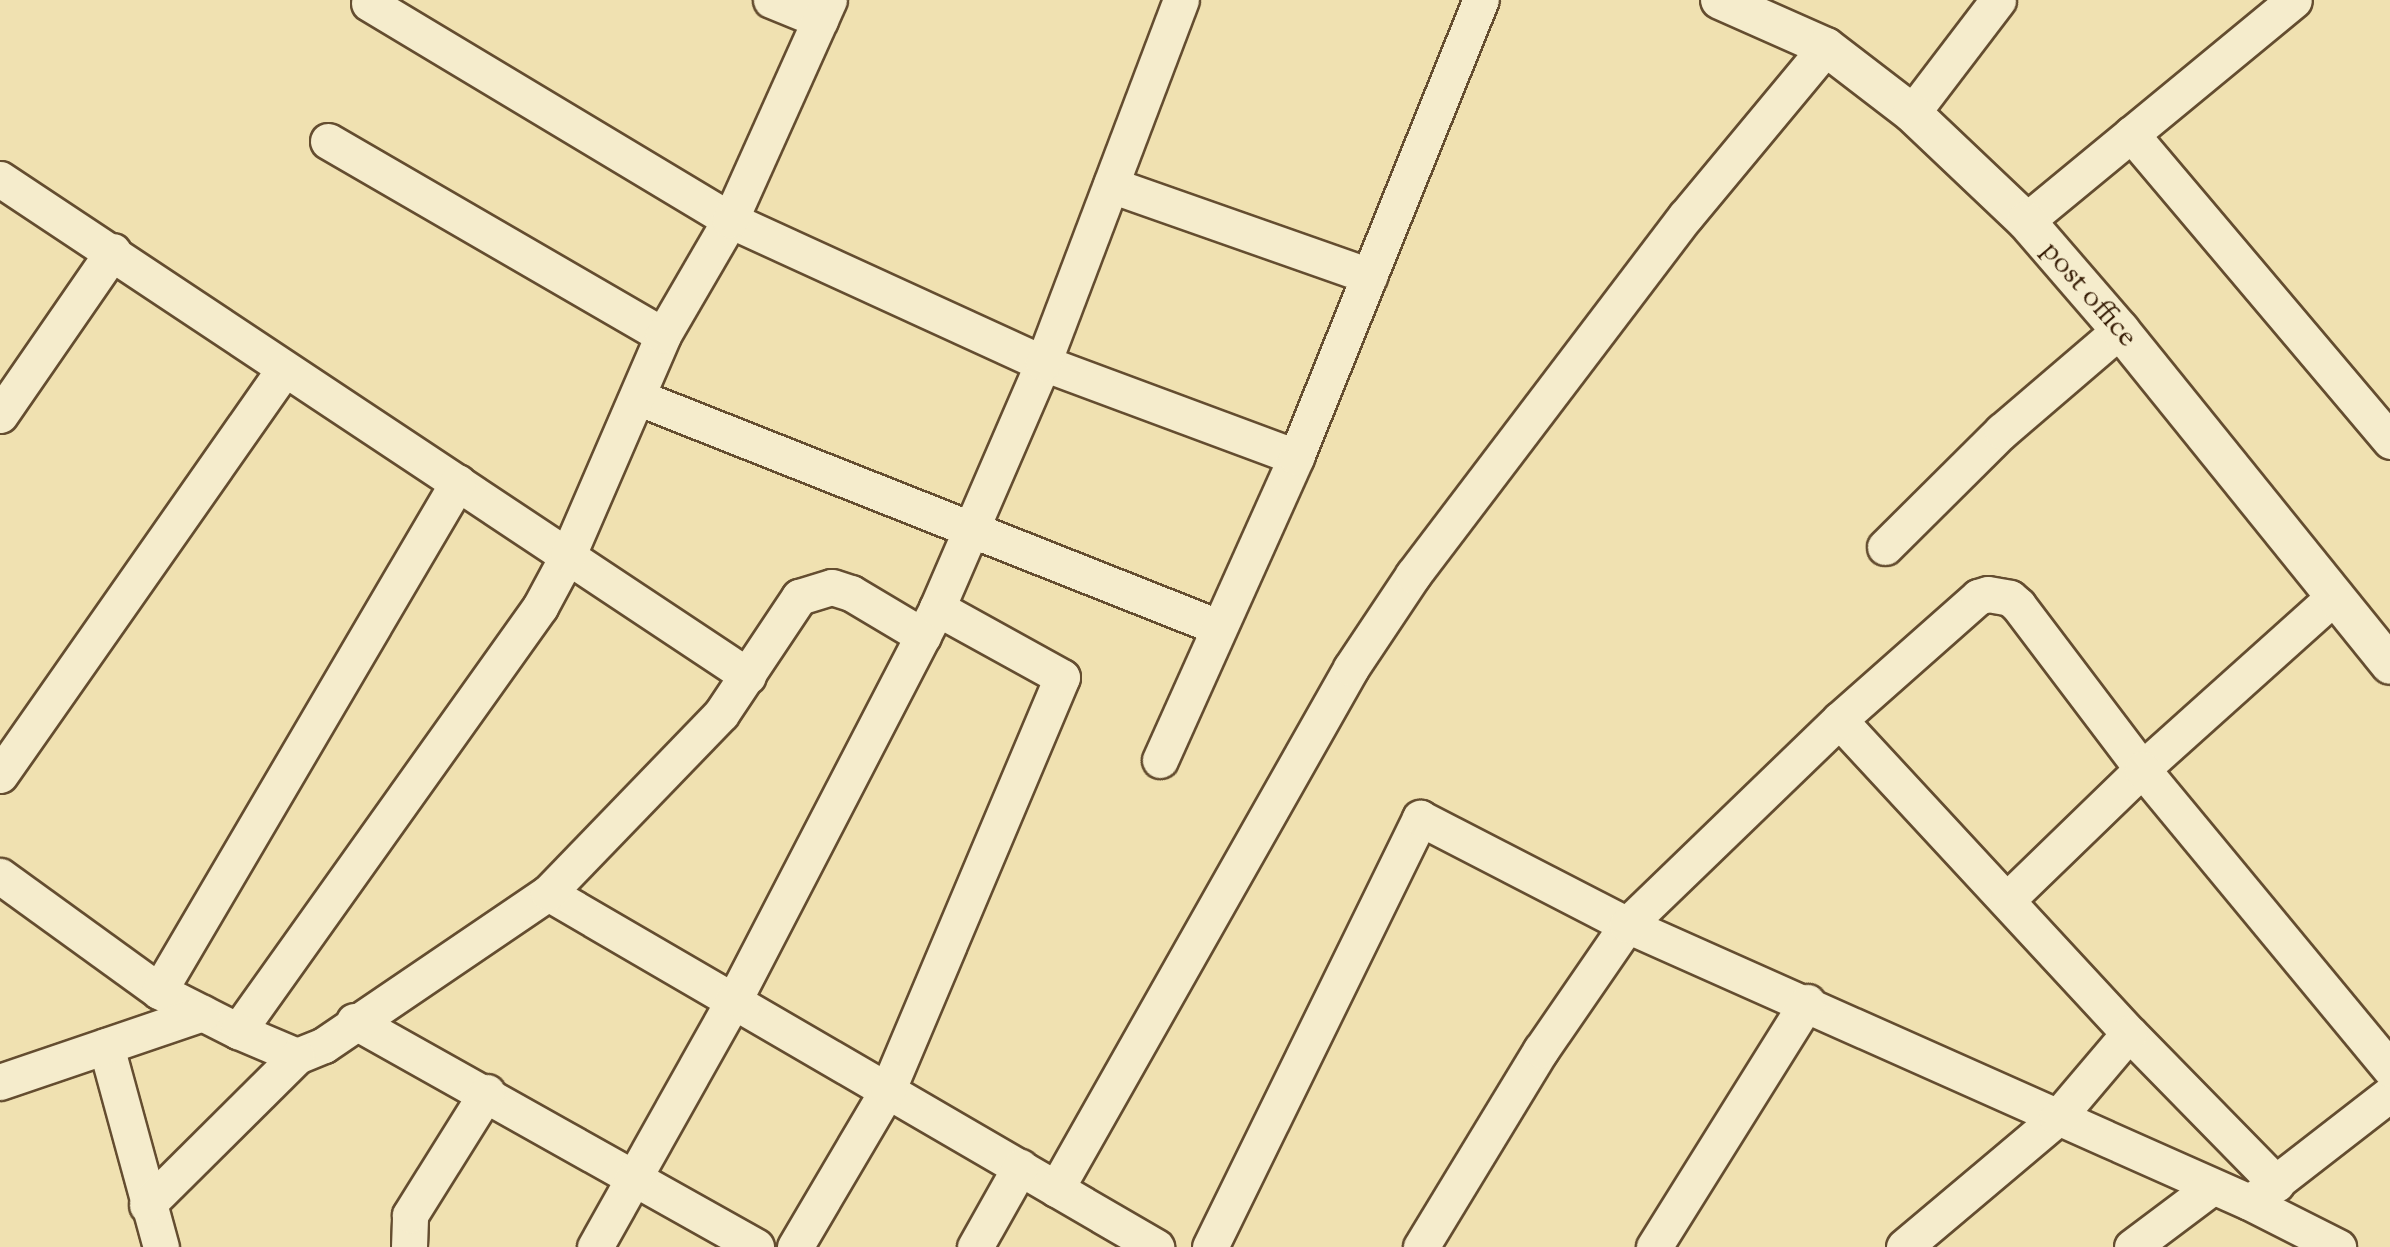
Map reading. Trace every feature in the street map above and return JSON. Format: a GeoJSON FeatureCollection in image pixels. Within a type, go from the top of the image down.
{"type":"FeatureCollection","features":[{"type":"Feature","properties":{"kind":"street"},"geometry":{"type":"LineString","coordinates":[[238,1031],[540,607],[568,555],[663,335],[730,220],[825,10],[771,0]]}},
{"type":"Feature","properties":{"kind":"street"},"geometry":{"type":"LineString","coordinates":[[596,1247],[632,1177],[735,998],[930,622],[1043,363],[1181,0]]}},
{"type":"Feature","properties":{"kind":"street"},"geometry":{"type":"LineString","coordinates":[[1160,760],[1296,457],[1481,0]]}},
{"type":"Feature","properties":{"kind":"street","name":"post office"},"geometry":{"type":"LineString","coordinates":[[1720,0],[1826,47],[1912,113],[2026,221],[2120,330],[2390,665]]}},
{"type":"Feature","properties":{"kind":"street"},"geometry":{"type":"LineString","coordinates":[[1912,113],[1998,0]]}},
{"type":"Feature","properties":{"kind":"street"},"geometry":{"type":"LineString","coordinates":[[2026,221],[2294,0]]}},
{"type":"Feature","properties":{"kind":"street"},"geometry":{"type":"LineString","coordinates":[[369,3],[730,220],[1043,363],[1296,457]]}},
{"type":"Feature","properties":{"kind":"street"},"geometry":{"type":"LineString","coordinates":[[1056,1189],[1351,668],[1413,575],[1685,217],[1826,47]]}},
{"type":"Feature","properties":{"kind":"street"},"geometry":{"type":"LineString","coordinates":[[2131,134],[2390,441]]}},
{"type":"Feature","properties":{"kind":"street"},"geometry":{"type":"LineString","coordinates":[[328,141],[663,335]]}},
{"type":"Feature","properties":{"kind":"street"},"geometry":{"type":"LineString","coordinates":[[0,179],[113,251],[283,371],[458,482],[748,676]]}},
{"type":"Feature","properties":{"kind":"street"},"geometry":{"type":"LineString","coordinates":[[1111,185],[1369,276]]}},
{"type":"Feature","properties":{"kind":"street"},"geometry":{"type":"LineString","coordinates":[[0,415],[113,251]]}},
{"type":"Feature","properties":{"kind":"street"},"geometry":{"type":"LineString","coordinates":[[1885,547],[2002,431],[2120,330]]}},
{"type":"Feature","properties":{"kind":"street"},"geometry":{"type":"LineString","coordinates":[[0,775],[283,371]]}},
{"type":"Feature","properties":{"kind":"street"},"geometry":{"type":"LineString","coordinates":[[637,397],[1218,627]]}},
{"type":"Feature","properties":{"kind":"street"},"geometry":{"type":"LineString","coordinates":[[159,991],[458,482]]}},
{"type":"Feature","properties":{"kind":"street"},"geometry":{"type":"LineString","coordinates":[[147,1205],[297,1056],[324,1045],[354,1021],[548,893],[699,740],[748,676],[799,597],[815,589],[832,587],[930,622],[1062,677],[888,1088],[795,1247]]}},
{"type":"Feature","properties":{"kind":"street"},"geometry":{"type":"LineString","coordinates":[[1421,1247],[1541,1049],[1626,925],[1839,720],[1978,597],[1999,594],[2018,605],[2142,769],[2390,1069]]}},
{"type":"Feature","properties":{"kind":"street"},"geometry":{"type":"LineString","coordinates":[[2008,899],[2142,769],[2334,597]]}},
{"type":"Feature","properties":{"kind":"street"},"geometry":{"type":"LineString","coordinates":[[1839,720],[2008,899],[2129,1034],[2263,1193],[2338,1247]]}},
{"type":"Feature","properties":{"kind":"street"},"geometry":{"type":"LineString","coordinates":[[1210,1247],[1420,818],[1626,925],[1807,1002],[2212,1187],[2263,1193],[2390,1094]]}},
{"type":"Feature","properties":{"kind":"street"},"geometry":{"type":"LineString","coordinates":[[0,876],[159,991],[238,1031],[297,1056]]}},
{"type":"Feature","properties":{"kind":"street"},"geometry":{"type":"LineString","coordinates":[[548,893],[735,998],[1156,1247]]}},
{"type":"Feature","properties":{"kind":"street"},"geometry":{"type":"LineString","coordinates":[[1654,1247],[1807,1002]]}},
{"type":"Feature","properties":{"kind":"street"},"geometry":{"type":"LineString","coordinates":[[0,1082],[203,1013]]}},
{"type":"Feature","properties":{"kind":"street"},"geometry":{"type":"LineString","coordinates":[[354,1021],[487,1092],[756,1247]]}},
{"type":"Feature","properties":{"kind":"street"},"geometry":{"type":"LineString","coordinates":[[1904,1247],[2057,1118],[2129,1034]]}},
{"type":"Feature","properties":{"kind":"street"},"geometry":{"type":"LineString","coordinates":[[106,1046],[147,1205],[161,1247]]}},
{"type":"Feature","properties":{"kind":"street"},"geometry":{"type":"LineString","coordinates":[[409,1247],[410,1215],[487,1092]]}},
{"type":"Feature","properties":{"kind":"street"},"geometry":{"type":"LineString","coordinates":[[975,1247],[1020,1167]]}},
{"type":"Feature","properties":{"kind":"street"},"geometry":{"type":"LineString","coordinates":[[2132,1247],[2212,1187]]}}]}
